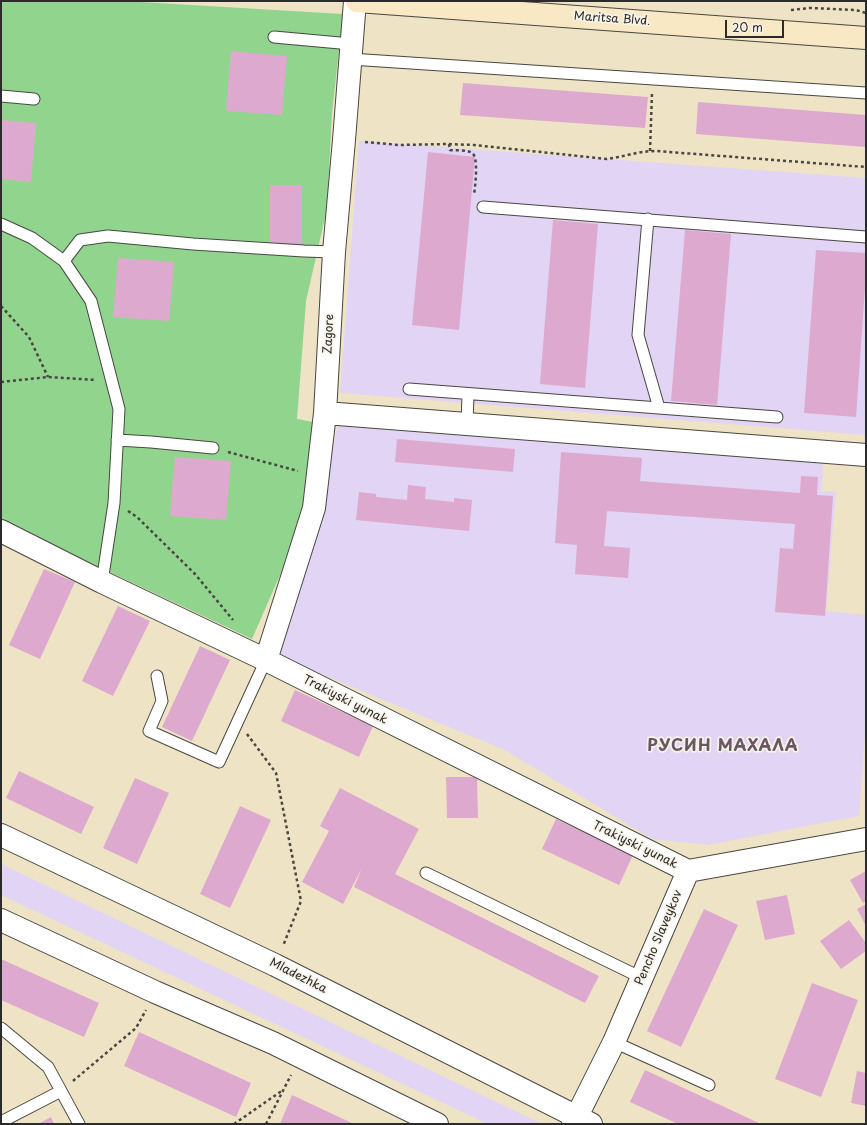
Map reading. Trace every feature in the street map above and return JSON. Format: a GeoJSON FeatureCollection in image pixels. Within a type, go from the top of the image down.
{"type":"FeatureCollection","features":[{"type":"Feature","properties":{"kind":"street","name":"Maritsa Blvd."},"geometry":{"type":"LineString","coordinates":[[356,1],[866,38]]}},
{"type":"Feature","properties":{"kind":"street","name":"Zagore"},"geometry":{"type":"LineString","coordinates":[[266,660],[314,508],[325,412],[334,252],[356,1]]}},
{"type":"Feature","properties":{"kind":"street"},"geometry":{"type":"LineString","coordinates":[[325,412],[866,455]]}},
{"type":"Feature","properties":{"kind":"street","name":"Trakiyski yunak"},"geometry":{"type":"LineString","coordinates":[[1,532],[266,660],[688,871]]}},
{"type":"Feature","properties":{"kind":"street","name":"Mladezhka"},"geometry":{"type":"LineString","coordinates":[[1,835],[275,965],[580,1122]]}},
{"type":"Feature","properties":{"kind":"street"},"geometry":{"type":"LineString","coordinates":[[688,871],[866,839]]}},
{"type":"Feature","properties":{"kind":"street","name":"Pencho Slaveykov"},"geometry":{"type":"LineString","coordinates":[[580,1122],[688,871]]}},
{"type":"Feature","properties":{"kind":"street"},"geometry":{"type":"LineString","coordinates":[[1,920],[155,992],[266,1040],[437,1124]]}},
{"type":"Feature","properties":{"kind":"lane"},"geometry":{"type":"LineString","coordinates":[[274,37],[351,52],[652,79],[866,93]]}},
{"type":"Feature","properties":{"kind":"lane"},"geometry":{"type":"LineString","coordinates":[[1,96],[34,99]]}},
{"type":"Feature","properties":{"kind":"lane"},"geometry":{"type":"LineString","coordinates":[[483,207],[866,237]]}},
{"type":"Feature","properties":{"kind":"lane"},"geometry":{"type":"LineString","coordinates":[[648,219],[638,335],[659,408]]}},
{"type":"Feature","properties":{"kind":"lane"},"geometry":{"type":"LineString","coordinates":[[1,224],[32,238],[64,262],[91,301],[119,409],[114,503],[102,582]]}},
{"type":"Feature","properties":{"kind":"lane"},"geometry":{"type":"LineString","coordinates":[[64,262],[80,240],[108,236],[193,244],[334,252]]}},
{"type":"Feature","properties":{"kind":"lane"},"geometry":{"type":"LineString","coordinates":[[409,389],[777,417]]}},
{"type":"Feature","properties":{"kind":"lane"},"geometry":{"type":"LineString","coordinates":[[467,424],[468,394]]}},
{"type":"Feature","properties":{"kind":"lane"},"geometry":{"type":"LineString","coordinates":[[117,440],[213,448]]}},
{"type":"Feature","properties":{"kind":"lane"},"geometry":{"type":"LineString","coordinates":[[157,676],[162,701],[149,731],[219,762],[266,660]]}},
{"type":"Feature","properties":{"kind":"lane"},"geometry":{"type":"LineString","coordinates":[[426,873],[642,978]]}},
{"type":"Feature","properties":{"kind":"lane"},"geometry":{"type":"LineString","coordinates":[[1,1028],[48,1067],[79,1124]]}},
{"type":"Feature","properties":{"kind":"lane"},"geometry":{"type":"LineString","coordinates":[[614,1042],[708,1085]]}},
{"type":"Feature","properties":{"kind":"lane"},"geometry":{"type":"LineString","coordinates":[[1,1122],[61,1091]]}},
{"type":"Feature","properties":{"kind":"path"},"geometry":{"type":"LineString","coordinates":[[784,10],[825,8],[856,10],[866,14]]}},
{"type":"Feature","properties":{"kind":"path"},"geometry":{"type":"LineString","coordinates":[[650,151],[652,79]]}},
{"type":"Feature","properties":{"kind":"path"},"geometry":{"type":"LineString","coordinates":[[344,140],[399,145],[474,145],[606,159],[650,151],[866,167]]}},
{"type":"Feature","properties":{"kind":"path"},"geometry":{"type":"LineString","coordinates":[[449,144],[450,150],[467,151],[472,152],[475,155],[474,201],[476,206],[483,207]]}},
{"type":"Feature","properties":{"kind":"path"},"geometry":{"type":"LineString","coordinates":[[1,306],[29,337],[48,377]]}},
{"type":"Feature","properties":{"kind":"path"},"geometry":{"type":"LineString","coordinates":[[1,382],[48,377],[112,382]]}},
{"type":"Feature","properties":{"kind":"path"},"geometry":{"type":"LineString","coordinates":[[213,448],[318,476]]}},
{"type":"Feature","properties":{"kind":"path"},"geometry":{"type":"LineString","coordinates":[[114,503],[137,516],[195,574],[236,623]]}},
{"type":"Feature","properties":{"kind":"path"},"geometry":{"type":"LineString","coordinates":[[238,721],[276,773],[301,901],[275,965]]}},
{"type":"Feature","properties":{"kind":"path"},"geometry":{"type":"LineString","coordinates":[[61,1091],[136,1028],[155,992]]}},
{"type":"Feature","properties":{"kind":"path"},"geometry":{"type":"LineString","coordinates":[[266,1124],[301,1057]]}},
{"type":"Feature","properties":{"kind":"path"},"geometry":{"type":"LineString","coordinates":[[234,1124],[284,1089]]}},
{"type":"Feature","properties":{"kind":"shaded area"},"geometry":{"type":"Polygon","coordinates":[[[359,141],[866,178],[866,435],[340,393],[359,141]]]}},
{"type":"Feature","properties":{"kind":"shaded area"},"geometry":{"type":"Polygon","coordinates":[[[338,425],[824,460],[821,491],[836,492],[826,611],[866,615],[866,719],[859,816],[708,845],[652,839],[505,750],[272,654],[310,555],[338,425]]]}},
{"type":"Feature","properties":{"kind":"shaded area"},"geometry":{"type":"Polygon","coordinates":[[[1,864],[542,1124],[488,1124],[1,895],[1,864]]]}},
{"type":"Feature","properties":{"kind":"green space"},"geometry":{"type":"Polygon","coordinates":[[[1,1],[124,1],[343,14],[332,113],[327,209],[306,301],[297,419],[324,424],[308,511],[252,639],[1,521],[1,1]]]}},
{"type":"Feature","properties":{"kind":"building"},"geometry":{"type":"Polygon","coordinates":[[[231,51],[287,56],[282,115],[226,111],[231,51]]]}},
{"type":"Feature","properties":{"kind":"building"},"geometry":{"type":"Polygon","coordinates":[[[463,83],[648,97],[645,128],[460,115],[463,83]]]}},
{"type":"Feature","properties":{"kind":"building"},"geometry":{"type":"Polygon","coordinates":[[[698,102],[866,115],[866,147],[696,134],[698,102]]]}},
{"type":"Feature","properties":{"kind":"building"},"geometry":{"type":"Polygon","coordinates":[[[1,120],[36,123],[31,182],[1,179],[1,120]]]}},
{"type":"Feature","properties":{"kind":"building"},"geometry":{"type":"Polygon","coordinates":[[[428,152],[475,157],[459,330],[412,325],[428,152]]]}},
{"type":"Feature","properties":{"kind":"building"},"geometry":{"type":"Polygon","coordinates":[[[270,185],[302,185],[302,243],[270,243],[270,185]]]}},
{"type":"Feature","properties":{"kind":"building"},"geometry":{"type":"Polygon","coordinates":[[[553,220],[598,224],[585,388],[540,384],[553,220]]]}},
{"type":"Feature","properties":{"kind":"building"},"geometry":{"type":"Polygon","coordinates":[[[685,230],[731,234],[717,405],[671,401],[685,230]]]}},
{"type":"Feature","properties":{"kind":"building"},"geometry":{"type":"Polygon","coordinates":[[[816,250],[866,253],[866,273],[856,417],[804,413],[816,250]]]}},
{"type":"Feature","properties":{"kind":"building"},"geometry":{"type":"Polygon","coordinates":[[[118,258],[174,262],[169,321],[113,317],[118,258]]]}},
{"type":"Feature","properties":{"kind":"building"},"geometry":{"type":"Polygon","coordinates":[[[397,439],[515,449],[513,472],[395,462],[397,439]]]}},
{"type":"Feature","properties":{"kind":"building"},"geometry":{"type":"Polygon","coordinates":[[[561,452],[642,458],[640,481],[800,493],[801,476],[818,477],[817,495],[833,496],[825,616],[775,612],[780,548],[793,549],[795,524],[607,511],[604,546],[630,548],[628,578],[575,574],[577,545],[555,543],[561,452]]]}},
{"type":"Feature","properties":{"kind":"building"},"geometry":{"type":"Polygon","coordinates":[[[175,457],[231,461],[226,520],[170,516],[175,457]]]}},
{"type":"Feature","properties":{"kind":"building"},"geometry":{"type":"Polygon","coordinates":[[[408,485],[426,487],[425,499],[454,502],[454,498],[472,500],[469,531],[356,520],[359,492],[376,494],[376,497],[407,500],[408,485]]]}},
{"type":"Feature","properties":{"kind":"building"},"geometry":{"type":"Polygon","coordinates":[[[44,569],[75,582],[40,659],[9,645],[44,569]]]}},
{"type":"Feature","properties":{"kind":"building"},"geometry":{"type":"Polygon","coordinates":[[[118,606],[150,621],[113,696],[82,681],[118,606]]]}},
{"type":"Feature","properties":{"kind":"building"},"geometry":{"type":"Polygon","coordinates":[[[200,646],[230,660],[192,741],[162,727],[200,646]]]}},
{"type":"Feature","properties":{"kind":"building"},"geometry":{"type":"Polygon","coordinates":[[[295,690],[373,726],[359,757],[281,721],[295,690]]]}},
{"type":"Feature","properties":{"kind":"building"},"geometry":{"type":"Polygon","coordinates":[[[19,771],[94,807],[81,834],[6,798],[19,771]]]}},
{"type":"Feature","properties":{"kind":"building"},"geometry":{"type":"Polygon","coordinates":[[[446,777],[477,777],[478,818],[447,818],[446,777]]]}},
{"type":"Feature","properties":{"kind":"building"},"geometry":{"type":"Polygon","coordinates":[[[135,778],[169,793],[137,864],[103,848],[135,778]]]}},
{"type":"Feature","properties":{"kind":"building"},"geometry":{"type":"Polygon","coordinates":[[[340,788],[419,829],[395,874],[599,976],[585,1003],[354,887],[362,868],[343,904],[302,882],[329,831],[320,826],[340,788]]]}},
{"type":"Feature","properties":{"kind":"building"},"geometry":{"type":"Polygon","coordinates":[[[240,806],[271,820],[230,908],[200,894],[240,806]]]}},
{"type":"Feature","properties":{"kind":"building"},"geometry":{"type":"Polygon","coordinates":[[[556,819],[633,855],[619,885],[542,849],[556,819]]]}},
{"type":"Feature","properties":{"kind":"building"},"geometry":{"type":"Polygon","coordinates":[[[866,871],[866,901],[863,903],[850,880],[866,871]]]}},
{"type":"Feature","properties":{"kind":"building"},"geometry":{"type":"Polygon","coordinates":[[[787,895],[795,934],[765,940],[756,901],[787,895]]]}},
{"type":"Feature","properties":{"kind":"building"},"geometry":{"type":"Polygon","coordinates":[[[866,904],[866,926],[857,909],[866,904]]]}},
{"type":"Feature","properties":{"kind":"building"},"geometry":{"type":"Polygon","coordinates":[[[704,909],[738,925],[681,1047],[647,1031],[704,909]]]}},
{"type":"Feature","properties":{"kind":"building"},"geometry":{"type":"Polygon","coordinates":[[[849,920],[866,943],[866,951],[841,969],[820,941],[849,920]]]}},
{"type":"Feature","properties":{"kind":"building"},"geometry":{"type":"Polygon","coordinates":[[[1,959],[99,1003],[84,1037],[1,1000],[1,959]]]}},
{"type":"Feature","properties":{"kind":"building"},"geometry":{"type":"Polygon","coordinates":[[[812,983],[858,1000],[821,1097],[775,1079],[812,983]]]}},
{"type":"Feature","properties":{"kind":"building"},"geometry":{"type":"Polygon","coordinates":[[[139,1032],[251,1083],[236,1117],[124,1066],[139,1032]]]}},
{"type":"Feature","properties":{"kind":"building"},"geometry":{"type":"Polygon","coordinates":[[[645,1070],[761,1124],[678,1124],[630,1102],[645,1070]]]}},
{"type":"Feature","properties":{"kind":"building"},"geometry":{"type":"Polygon","coordinates":[[[857,1071],[866,1073],[866,1106],[851,1103],[857,1071]]]}},
{"type":"Feature","properties":{"kind":"building"},"geometry":{"type":"Polygon","coordinates":[[[292,1095],[354,1124],[280,1124],[292,1095]]]}},
{"type":"Feature","properties":{"kind":"building"},"geometry":{"type":"Polygon","coordinates":[[[51,1117],[54,1124],[38,1124],[51,1117]]]}},
{"type":"Feature","properties":{"kind":"district","name":"РУСИН МАХАЛА"},"geometry":{"type":"Point","coordinates":[723,747]}}]}
